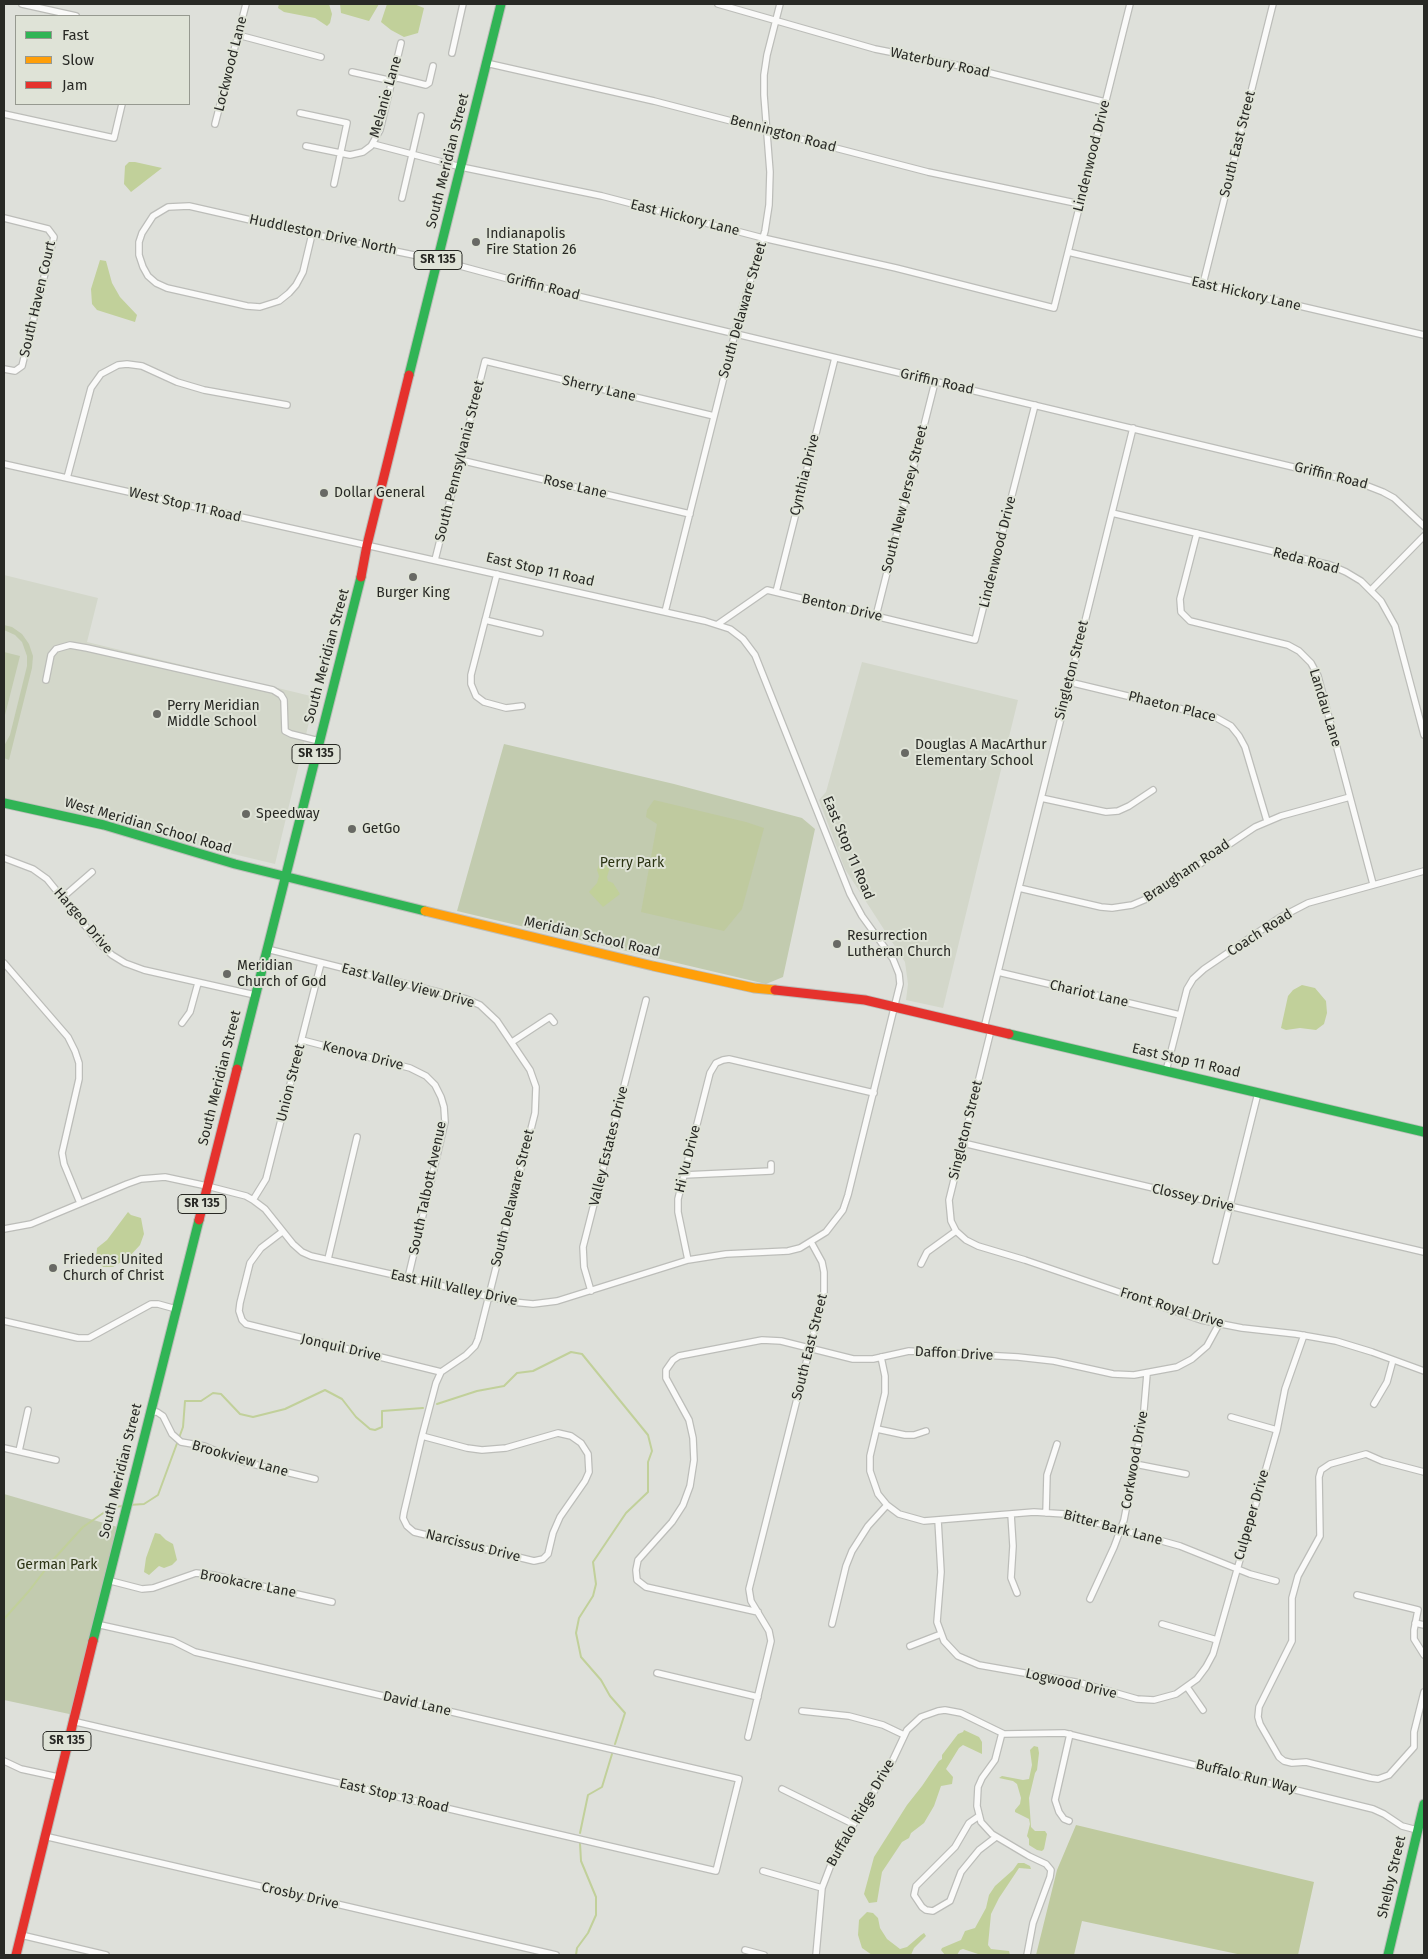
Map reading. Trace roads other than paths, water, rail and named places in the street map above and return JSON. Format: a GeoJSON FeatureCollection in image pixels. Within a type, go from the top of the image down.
{"type":"FeatureCollection","features":[{"type":"Feature","properties":{"kind":"main road","name":"South Meridian Street"},"geometry":{"type":"LineString","coordinates":[[16,1955],[120,1528],[355,603],[367,545],[461,167],[499,4]]}},
{"type":"Feature","properties":{"kind":"main road","name":"West Meridian School Road"},"geometry":{"type":"LineString","coordinates":[[4,803],[104,825],[217,860],[285,876]]}},
{"type":"Feature","properties":{"kind":"main road","name":"Meridian School Road"},"geometry":{"type":"LineString","coordinates":[[285,876],[461,920],[734,984],[764,989],[841,996],[896,1007]]}},
{"type":"Feature","properties":{"kind":"main road","name":"East Stop 11 Road"},"geometry":{"type":"LineString","coordinates":[[896,1007],[1424,1132]]}},
{"type":"Feature","properties":{"kind":"main road","name":"Shelby Street"},"geometry":{"type":"LineString","coordinates":[[1388,1955],[1421,1831],[1424,1804]]}},
{"type":"Feature","properties":{"kind":"street"},"geometry":{"type":"LineString","coordinates":[[22,4],[72,15]]}},
{"type":"Feature","properties":{"kind":"street","name":"Lockwood Lane"},"geometry":{"type":"LineString","coordinates":[[215,124],[246,4]]}},
{"type":"Feature","properties":{"kind":"street"},"geometry":{"type":"LineString","coordinates":[[452,53],[463,4]]}},
{"type":"Feature","properties":{"kind":"street","name":"Waterbury Road"},"geometry":{"type":"LineString","coordinates":[[718,4],[875,49],[966,67],[1106,102]]}},
{"type":"Feature","properties":{"kind":"street","name":"South Delaware Street"},"geometry":{"type":"LineString","coordinates":[[665,612],[735,333],[764,238],[769,205],[770,180],[764,75],[780,4]]}},
{"type":"Feature","properties":{"kind":"street","name":"Lindenwood Drive"},"geometry":{"type":"LineString","coordinates":[[1054,308],[1130,4]]}},
{"type":"Feature","properties":{"kind":"street","name":"South East Street"},"geometry":{"type":"LineString","coordinates":[[1203,284],[1272,4]]}},
{"type":"Feature","properties":{"kind":"street"},"geometry":{"type":"LineString","coordinates":[[238,35],[321,57]]}},
{"type":"Feature","properties":{"kind":"street","name":"Melanie Lane"},"geometry":{"type":"LineString","coordinates":[[340,154],[358,154],[373,144],[380,130],[401,43]]}},
{"type":"Feature","properties":{"kind":"street","name":"Bennington Road"},"geometry":{"type":"LineString","coordinates":[[486,63],[654,101],[928,172],[1080,204]]}},
{"type":"Feature","properties":{"kind":"street"},"geometry":{"type":"LineString","coordinates":[[352,72],[392,80],[398,78],[428,84],[433,66]]}},
{"type":"Feature","properties":{"kind":"street"},"geometry":{"type":"LineString","coordinates":[[4,114],[114,138],[122,105]]}},
{"type":"Feature","properties":{"kind":"street"},"geometry":{"type":"LineString","coordinates":[[300,113],[347,123],[334,184]]}},
{"type":"Feature","properties":{"kind":"street"},"geometry":{"type":"LineString","coordinates":[[402,198],[421,116]]}},
{"type":"Feature","properties":{"kind":"street","name":"East Hickory Lane"},"geometry":{"type":"LineString","coordinates":[[373,144],[461,167],[602,196],[764,238],[896,268],[1054,308]]}},
{"type":"Feature","properties":{"kind":"street"},"geometry":{"type":"LineString","coordinates":[[306,146],[340,154]]}},
{"type":"Feature","properties":{"kind":"street","name":"Huddleston Drive North"},"geometry":{"type":"LineString","coordinates":[[312,234],[302,274],[293,290],[275,303],[252,307],[167,288],[153,281],[143,267],[138,247],[144,228],[155,215],[168,207],[182,205],[438,260]]}},
{"type":"Feature","properties":{"kind":"street","name":"South Haven Court"},"geometry":{"type":"LineString","coordinates":[[4,218],[48,230],[54,236],[22,366],[15,371],[4,369]]}},
{"type":"Feature","properties":{"kind":"street","name":"East Hickory Lane"},"geometry":{"type":"LineString","coordinates":[[1068,252],[1424,335]]}},
{"type":"Feature","properties":{"kind":"street","name":"Griffin Road"},"geometry":{"type":"LineString","coordinates":[[438,260],[527,284],[1365,484],[1394,498],[1424,526]]}},
{"type":"Feature","properties":{"kind":"street","name":"Cynthia Drive"},"geometry":{"type":"LineString","coordinates":[[776,592],[835,358]]}},
{"type":"Feature","properties":{"kind":"street","name":"Sherry Lane"},"geometry":{"type":"LineString","coordinates":[[485,361],[714,416]]}},
{"type":"Feature","properties":{"kind":"street","name":"South Pennsylvania Street"},"geometry":{"type":"LineString","coordinates":[[435,560],[485,361]]}},
{"type":"Feature","properties":{"kind":"street"},"geometry":{"type":"LineString","coordinates":[[67,478],[90,388],[101,374],[118,365],[134,364],[177,382],[204,390],[287,405]]}},
{"type":"Feature","properties":{"kind":"street","name":"South New Jersey Street"},"geometry":{"type":"LineString","coordinates":[[876,616],[935,382]]}},
{"type":"Feature","properties":{"kind":"street","name":"Lindenwood Drive"},"geometry":{"type":"LineString","coordinates":[[975,640],[1035,405]]}},
{"type":"Feature","properties":{"kind":"street","name":"Singleton Street"},"geometry":{"type":"LineString","coordinates":[[956,1231],[950,1216],[948,1203],[988,1029],[998,972],[1133,428]]}},
{"type":"Feature","properties":{"kind":"street","name":"Rose Lane"},"geometry":{"type":"LineString","coordinates":[[460,460],[690,514]]}},
{"type":"Feature","properties":{"kind":"street","name":"West Stop 11 Road"},"geometry":{"type":"LineString","coordinates":[[4,464],[342,541],[367,545]]}},
{"type":"Feature","properties":{"kind":"street","name":"Reda Road"},"geometry":{"type":"LineString","coordinates":[[1112,513],[1330,565],[1351,574],[1371,590],[1387,610],[1398,633],[1424,735]]}},
{"type":"Feature","properties":{"kind":"street","name":"Landau Lane"},"geometry":{"type":"LineString","coordinates":[[1197,533],[1180,602],[1181,612],[1190,621],[1288,645],[1299,650],[1308,659],[1318,676],[1373,884]]}},
{"type":"Feature","properties":{"kind":"street"},"geometry":{"type":"LineString","coordinates":[[1371,590],[1424,536]]}},
{"type":"Feature","properties":{"kind":"street","name":"East Stop 11 Road"},"geometry":{"type":"LineString","coordinates":[[367,545],[718,624],[740,637],[755,655],[850,894],[862,916],[893,959],[897,968],[900,987],[896,1007]]}},
{"type":"Feature","properties":{"kind":"street"},"geometry":{"type":"LineString","coordinates":[[496,574],[471,676],[471,684],[474,693],[484,702],[506,708],[522,706]]}},
{"type":"Feature","properties":{"kind":"street"},"geometry":{"type":"LineString","coordinates":[[718,624],[767,590],[776,592]]}},
{"type":"Feature","properties":{"kind":"street","name":"Benton Drive"},"geometry":{"type":"LineString","coordinates":[[776,592],[975,640]]}},
{"type":"Feature","properties":{"kind":"street"},"geometry":{"type":"LineString","coordinates":[[485,620],[540,633]]}},
{"type":"Feature","properties":{"kind":"street"},"geometry":{"type":"LineString","coordinates":[[46,680],[51,655],[56,649],[70,645],[86,648],[272,690],[281,695],[284,700],[285,731],[319,741]]}},
{"type":"Feature","properties":{"kind":"street","name":"Phaeton Place"},"geometry":{"type":"LineString","coordinates":[[1069,682],[1215,717],[1231,726],[1244,744],[1267,821]]}},
{"type":"Feature","properties":{"kind":"street"},"geometry":{"type":"LineString","coordinates":[[1040,798],[1106,812],[1118,811],[1129,806],[1153,790]]}},
{"type":"Feature","properties":{"kind":"street","name":"Braugham Road"},"geometry":{"type":"LineString","coordinates":[[1018,888],[1102,907],[1112,908],[1132,905],[1151,897],[1242,835],[1267,821],[1350,797]]}},
{"type":"Feature","properties":{"kind":"street","name":"Hargeo Drive"},"geometry":{"type":"LineString","coordinates":[[4,858],[33,869],[47,879],[100,944],[125,963],[144,970],[255,995]]}},
{"type":"Feature","properties":{"kind":"street","name":"Coach Road"},"geometry":{"type":"LineString","coordinates":[[1166,1071],[1187,989],[1204,969],[1275,921],[1318,900],[1424,871]]}},
{"type":"Feature","properties":{"kind":"street"},"geometry":{"type":"LineString","coordinates":[[62,898],[92,872]]}},
{"type":"Feature","properties":{"kind":"street","name":"East Valley View Drive"},"geometry":{"type":"LineString","coordinates":[[266,950],[466,999],[480,1005],[497,1021],[512,1042],[530,1070],[536,1087]]}},
{"type":"Feature","properties":{"kind":"street"},"geometry":{"type":"LineString","coordinates":[[4,963],[68,1037],[76,1051],[79,1063],[79,1079],[62,1153],[64,1164],[80,1203]]}},
{"type":"Feature","properties":{"kind":"street","name":"Union Street"},"geometry":{"type":"LineString","coordinates":[[254,1200],[266,1179],[321,963]]}},
{"type":"Feature","properties":{"kind":"street","name":"Chariot Lane"},"geometry":{"type":"LineString","coordinates":[[998,972],[1180,1015]]}},
{"type":"Feature","properties":{"kind":"street"},"geometry":{"type":"LineString","coordinates":[[182,1023],[190,1012],[198,983]]}},
{"type":"Feature","properties":{"kind":"street","name":"Valley Estates Drive"},"geometry":{"type":"LineString","coordinates":[[591,1291],[584,1267],[583,1247],[646,1000]]}},
{"type":"Feature","properties":{"kind":"street"},"geometry":{"type":"LineString","coordinates":[[811,1242],[826,1232],[843,1210],[896,1007]]}},
{"type":"Feature","properties":{"kind":"street"},"geometry":{"type":"LineString","coordinates":[[512,1042],[550,1017],[554,1022]]}},
{"type":"Feature","properties":{"kind":"street","name":"Kenova Drive"},"geometry":{"type":"LineString","coordinates":[[302,1040],[410,1068],[424,1075]]}},
{"type":"Feature","properties":{"kind":"street","name":"Hi Vu Drive"},"geometry":{"type":"LineString","coordinates":[[688,1260],[678,1212],[678,1200],[710,1073],[718,1062],[730,1059],[874,1093]]}},
{"type":"Feature","properties":{"kind":"street","name":"South Talbott Avenue"},"geometry":{"type":"LineString","coordinates":[[408,1278],[445,1122],[441,1097],[435,1085],[424,1075]]}},
{"type":"Feature","properties":{"kind":"street","name":"South Delaware Street"},"geometry":{"type":"LineString","coordinates":[[441,1372],[475,1346],[535,1113],[536,1087]]}},
{"type":"Feature","properties":{"kind":"street"},"geometry":{"type":"LineString","coordinates":[[1216,1261],[1258,1093]]}},
{"type":"Feature","properties":{"kind":"street"},"geometry":{"type":"LineString","coordinates":[[328,1259],[357,1137]]}},
{"type":"Feature","properties":{"kind":"street","name":"Clossey Drive"},"geometry":{"type":"LineString","coordinates":[[963,1143],[1424,1252]]}},
{"type":"Feature","properties":{"kind":"street"},"geometry":{"type":"LineString","coordinates":[[684,1175],[771,1171],[771,1164]]}},
{"type":"Feature","properties":{"kind":"street","name":"East Hill Valley Drive"},"geometry":{"type":"LineString","coordinates":[[4,1229],[31,1224],[127,1184],[165,1177],[246,1196],[254,1200],[265,1209],[282,1232],[302,1252],[513,1302],[534,1304],[557,1302],[688,1260],[726,1254],[788,1251],[811,1242]]}},
{"type":"Feature","properties":{"kind":"street"},"geometry":{"type":"LineString","coordinates":[[921,1264],[927,1252],[956,1231]]}},
{"type":"Feature","properties":{"kind":"street","name":"Front Royal Drive"},"geometry":{"type":"LineString","coordinates":[[956,1231],[966,1240],[978,1246],[1025,1260],[1188,1316],[1218,1324],[1304,1335],[1348,1344],[1424,1372]]}},
{"type":"Feature","properties":{"kind":"street","name":"Jonquil Drive"},"geometry":{"type":"LineString","coordinates":[[282,1232],[260,1248],[250,1263],[240,1302],[239,1311],[242,1320],[251,1327],[441,1372]]}},
{"type":"Feature","properties":{"kind":"street","name":"South East Street"},"geometry":{"type":"LineString","coordinates":[[748,1737],[772,1641],[769,1631],[751,1601],[749,1589],[825,1282],[822,1262],[811,1242]]}},
{"type":"Feature","properties":{"kind":"street"},"geometry":{"type":"LineString","coordinates":[[4,1321],[78,1338],[89,1338],[151,1304],[176,1309]]}},
{"type":"Feature","properties":{"kind":"street","name":"Daffon Drive"},"geometry":{"type":"LineString","coordinates":[[758,1612],[646,1587],[637,1580],[638,1560],[672,1522],[683,1505],[690,1486],[694,1460],[694,1438],[689,1420],[666,1378],[666,1370],[671,1361],[678,1356],[762,1340],[781,1341],[853,1359],[873,1359],[909,1351],[1018,1357],[1054,1361],[1113,1374],[1134,1375],[1176,1367],[1192,1360],[1207,1346],[1218,1324]]}},
{"type":"Feature","properties":{"kind":"street","name":"Culpeper Drive"},"geometry":{"type":"LineString","coordinates":[[1188,1687],[1206,1667],[1217,1640],[1277,1430],[1285,1390],[1304,1335]]}},
{"type":"Feature","properties":{"kind":"street"},"geometry":{"type":"LineString","coordinates":[[832,1624],[846,1566],[852,1551],[868,1526],[887,1505],[876,1491],[870,1472],[870,1456],[885,1393],[885,1376],[881,1357]]}},
{"type":"Feature","properties":{"kind":"street"},"geometry":{"type":"LineString","coordinates":[[1374,1404],[1387,1382],[1393,1360]]}},
{"type":"Feature","properties":{"kind":"street"},"geometry":{"type":"LineString","coordinates":[[422,1436],[436,1382],[441,1372]]}},
{"type":"Feature","properties":{"kind":"street","name":"Corkwood Drive"},"geometry":{"type":"LineString","coordinates":[[1090,1600],[1121,1530],[1144,1410],[1147,1374]]}},
{"type":"Feature","properties":{"kind":"street"},"geometry":{"type":"LineString","coordinates":[[19,1451],[28,1410]]}},
{"type":"Feature","properties":{"kind":"street","name":"Brookview Lane"},"geometry":{"type":"LineString","coordinates":[[150,1412],[156,1412],[162,1416],[170,1432],[179,1441],[204,1446],[240,1460],[314,1479]]}},
{"type":"Feature","properties":{"kind":"street"},"geometry":{"type":"LineString","coordinates":[[1231,1417],[1277,1430]]}},
{"type":"Feature","properties":{"kind":"street"},"geometry":{"type":"LineString","coordinates":[[877,1429],[905,1435],[914,1435],[926,1431]]}},
{"type":"Feature","properties":{"kind":"street","name":"Narcissus Drive"},"geometry":{"type":"LineString","coordinates":[[563,1434],[571,1436],[581,1444],[588,1454],[589,1472],[585,1481],[560,1516],[553,1533],[548,1554],[543,1559],[534,1561],[414,1532],[406,1524],[404,1512],[422,1436],[467,1448],[485,1450],[506,1448],[551,1435],[563,1434]]}},
{"type":"Feature","properties":{"kind":"street"},"geometry":{"type":"LineString","coordinates":[[1046,1513],[1047,1475],[1057,1444]]}},
{"type":"Feature","properties":{"kind":"street"},"geometry":{"type":"LineString","coordinates":[[4,1448],[56,1460]]}},
{"type":"Feature","properties":{"kind":"street"},"geometry":{"type":"LineString","coordinates":[[1424,1472],[1363,1454],[1328,1464],[1321,1470],[1319,1477],[1320,1534],[1298,1576],[1292,1598],[1292,1641],[1257,1714],[1259,1723],[1279,1757],[1286,1762],[1306,1762],[1378,1779],[1389,1775],[1415,1745],[1414,1732],[1424,1692]]}},
{"type":"Feature","properties":{"kind":"street"},"geometry":{"type":"LineString","coordinates":[[1135,1464],[1186,1474]]}},
{"type":"Feature","properties":{"kind":"street","name":"Bitter Bark Lane"},"geometry":{"type":"LineString","coordinates":[[887,1505],[906,1517],[924,1521],[1011,1514],[1046,1513],[1070,1515],[1180,1546],[1237,1569],[1276,1582]]}},
{"type":"Feature","properties":{"kind":"street"},"geometry":{"type":"LineString","coordinates":[[1011,1514],[1013,1546],[1011,1578],[1016,1594]]}},
{"type":"Feature","properties":{"kind":"street"},"geometry":{"type":"LineString","coordinates":[[910,1646],[940,1634],[937,1615],[941,1572],[938,1520]]}},
{"type":"Feature","properties":{"kind":"street","name":"Brookacre Lane"},"geometry":{"type":"LineString","coordinates":[[107,1580],[142,1589],[153,1588],[196,1573],[213,1575],[332,1602]]}},
{"type":"Feature","properties":{"kind":"street"},"geometry":{"type":"LineString","coordinates":[[1357,1595],[1421,1609],[1415,1623],[1414,1639],[1424,1655]]}},
{"type":"Feature","properties":{"kind":"street"},"geometry":{"type":"LineString","coordinates":[[1415,1623],[1424,1625]]}},
{"type":"Feature","properties":{"kind":"street","name":"David Lane"},"geometry":{"type":"LineString","coordinates":[[96,1624],[173,1641],[195,1652],[739,1779],[716,1871]]}},
{"type":"Feature","properties":{"kind":"street"},"geometry":{"type":"LineString","coordinates":[[1162,1624],[1217,1640]]}},
{"type":"Feature","properties":{"kind":"street","name":"Logwood Drive"},"geometry":{"type":"LineString","coordinates":[[940,1634],[955,1653],[967,1661],[1081,1684],[1137,1700],[1159,1699],[1174,1695],[1188,1687]]}},
{"type":"Feature","properties":{"kind":"street"},"geometry":{"type":"LineString","coordinates":[[657,1673],[758,1697]]}},
{"type":"Feature","properties":{"kind":"street"},"geometry":{"type":"LineString","coordinates":[[1188,1687],[1203,1710]]}},
{"type":"Feature","properties":{"kind":"street"},"geometry":{"type":"LineString","coordinates":[[802,1711],[849,1716],[883,1725],[904,1735]]}},
{"type":"Feature","properties":{"kind":"street","name":"Buffalo Ridge Drive"},"geometry":{"type":"LineString","coordinates":[[816,1955],[822,1888],[835,1854],[892,1764],[904,1735],[915,1721],[938,1711],[958,1712],[1002,1733]]}},
{"type":"Feature","properties":{"kind":"street","name":"East Stop 13 Road"},"geometry":{"type":"LineString","coordinates":[[72,1721],[716,1871]]}},
{"type":"Feature","properties":{"kind":"street","name":"Buffalo Run Way"},"geometry":{"type":"LineString","coordinates":[[1002,1733],[1055,1732],[1070,1734],[1373,1809],[1402,1826],[1421,1831]]}},
{"type":"Feature","properties":{"kind":"street"},"geometry":{"type":"LineString","coordinates":[[1002,1733],[995,1760],[978,1787],[976,1802],[979,1816],[984,1826],[996,1837],[1046,1864],[1051,1871],[1033,1923],[1027,1955]]}},
{"type":"Feature","properties":{"kind":"street"},"geometry":{"type":"LineString","coordinates":[[1069,1821],[1064,1819],[1058,1812],[1055,1798],[1070,1734]]}},
{"type":"Feature","properties":{"kind":"street"},"geometry":{"type":"LineString","coordinates":[[4,1761],[21,1769],[58,1777]]}},
{"type":"Feature","properties":{"kind":"street"},"geometry":{"type":"LineString","coordinates":[[782,1789],[853,1824]]}},
{"type":"Feature","properties":{"kind":"street"},"geometry":{"type":"LineString","coordinates":[[979,1816],[969,1823],[955,1847],[915,1887],[915,1896],[925,1910],[936,1910],[950,1901],[961,1872],[979,1850],[996,1837]]}},
{"type":"Feature","properties":{"kind":"street","name":"Crosby Drive"},"geometry":{"type":"LineString","coordinates":[[44,1836],[556,1955]]}},
{"type":"Feature","properties":{"kind":"street"},"geometry":{"type":"LineString","coordinates":[[762,1871],[822,1888]]}},
{"type":"Feature","properties":{"kind":"street"},"geometry":{"type":"LineString","coordinates":[[21,1935],[106,1955]]}},
{"type":"Feature","properties":{"kind":"street"},"geometry":{"type":"LineString","coordinates":[[746,1950],[764,1955]]}},
{"type":"Feature","properties":{"kind":"waterway"},"geometry":{"type":"LineString","coordinates":[[437,1404],[477,1391],[504,1386],[517,1373],[533,1371],[571,1352],[582,1354],[648,1435],[652,1451],[648,1462],[648,1492],[626,1513],[593,1562],[596,1584],[593,1596],[579,1618],[576,1633],[581,1657],[601,1680],[610,1696],[625,1713],[615,1744]]}},
{"type":"Feature","properties":{"kind":"waterway"},"geometry":{"type":"LineString","coordinates":[[129,1505],[144,1504],[158,1495],[183,1427],[185,1401],[201,1401],[213,1393],[221,1394],[240,1414],[253,1417],[285,1409],[325,1390],[342,1399],[356,1417],[370,1429],[375,1430],[382,1427],[382,1411],[423,1408]]}},
{"type":"Feature","properties":{"kind":"waterway"},"geometry":{"type":"LineString","coordinates":[[4,1619],[83,1527],[112,1507],[124,1506]]}},
{"type":"Feature","properties":{"kind":"waterway"},"geometry":{"type":"LineString","coordinates":[[580,1833],[588,1795],[602,1787],[612,1754]]}},
{"type":"Feature","properties":{"kind":"waterway"},"geometry":{"type":"LineString","coordinates":[[576,1955],[577,1948],[588,1933],[596,1915],[596,1897],[581,1861],[580,1843]]}},
{"type":"Feature","properties":{"kind":"place","name":"Indianapolis Fire Station 26"},"geometry":{"type":"Point","coordinates":[476,242]}},
{"type":"Feature","properties":{"kind":"place","name":"Dollar General"},"geometry":{"type":"Point","coordinates":[324,493]}},
{"type":"Feature","properties":{"kind":"place","name":"Burger King"},"geometry":{"type":"Point","coordinates":[413,577]}},
{"type":"Feature","properties":{"kind":"place","name":"Perry Meridian Middle School"},"geometry":{"type":"Point","coordinates":[157,714]}},
{"type":"Feature","properties":{"kind":"place","name":"Douglas A MacArthur Elementary School"},"geometry":{"type":"Point","coordinates":[905,753]}},
{"type":"Feature","properties":{"kind":"place","name":"Speedway"},"geometry":{"type":"Point","coordinates":[246,814]}},
{"type":"Feature","properties":{"kind":"place","name":"GetGo"},"geometry":{"type":"Point","coordinates":[352,829]}},
{"type":"Feature","properties":{"kind":"place","name":"Resurrection Lutheran Church"},"geometry":{"type":"Point","coordinates":[837,944]}},
{"type":"Feature","properties":{"kind":"place","name":"Meridian Church of God"},"geometry":{"type":"Point","coordinates":[227,974]}},
{"type":"Feature","properties":{"kind":"place","name":"Friedens United Church of Christ"},"geometry":{"type":"Point","coordinates":[53,1268]}},
{"type":"Feature","properties":{"kind":"park label","name":"Perry Park"},"geometry":{"type":"Point","coordinates":[632,863]}},
{"type":"Feature","properties":{"kind":"park label","name":"German Park"},"geometry":{"type":"Point","coordinates":[57,1565]}}]}
